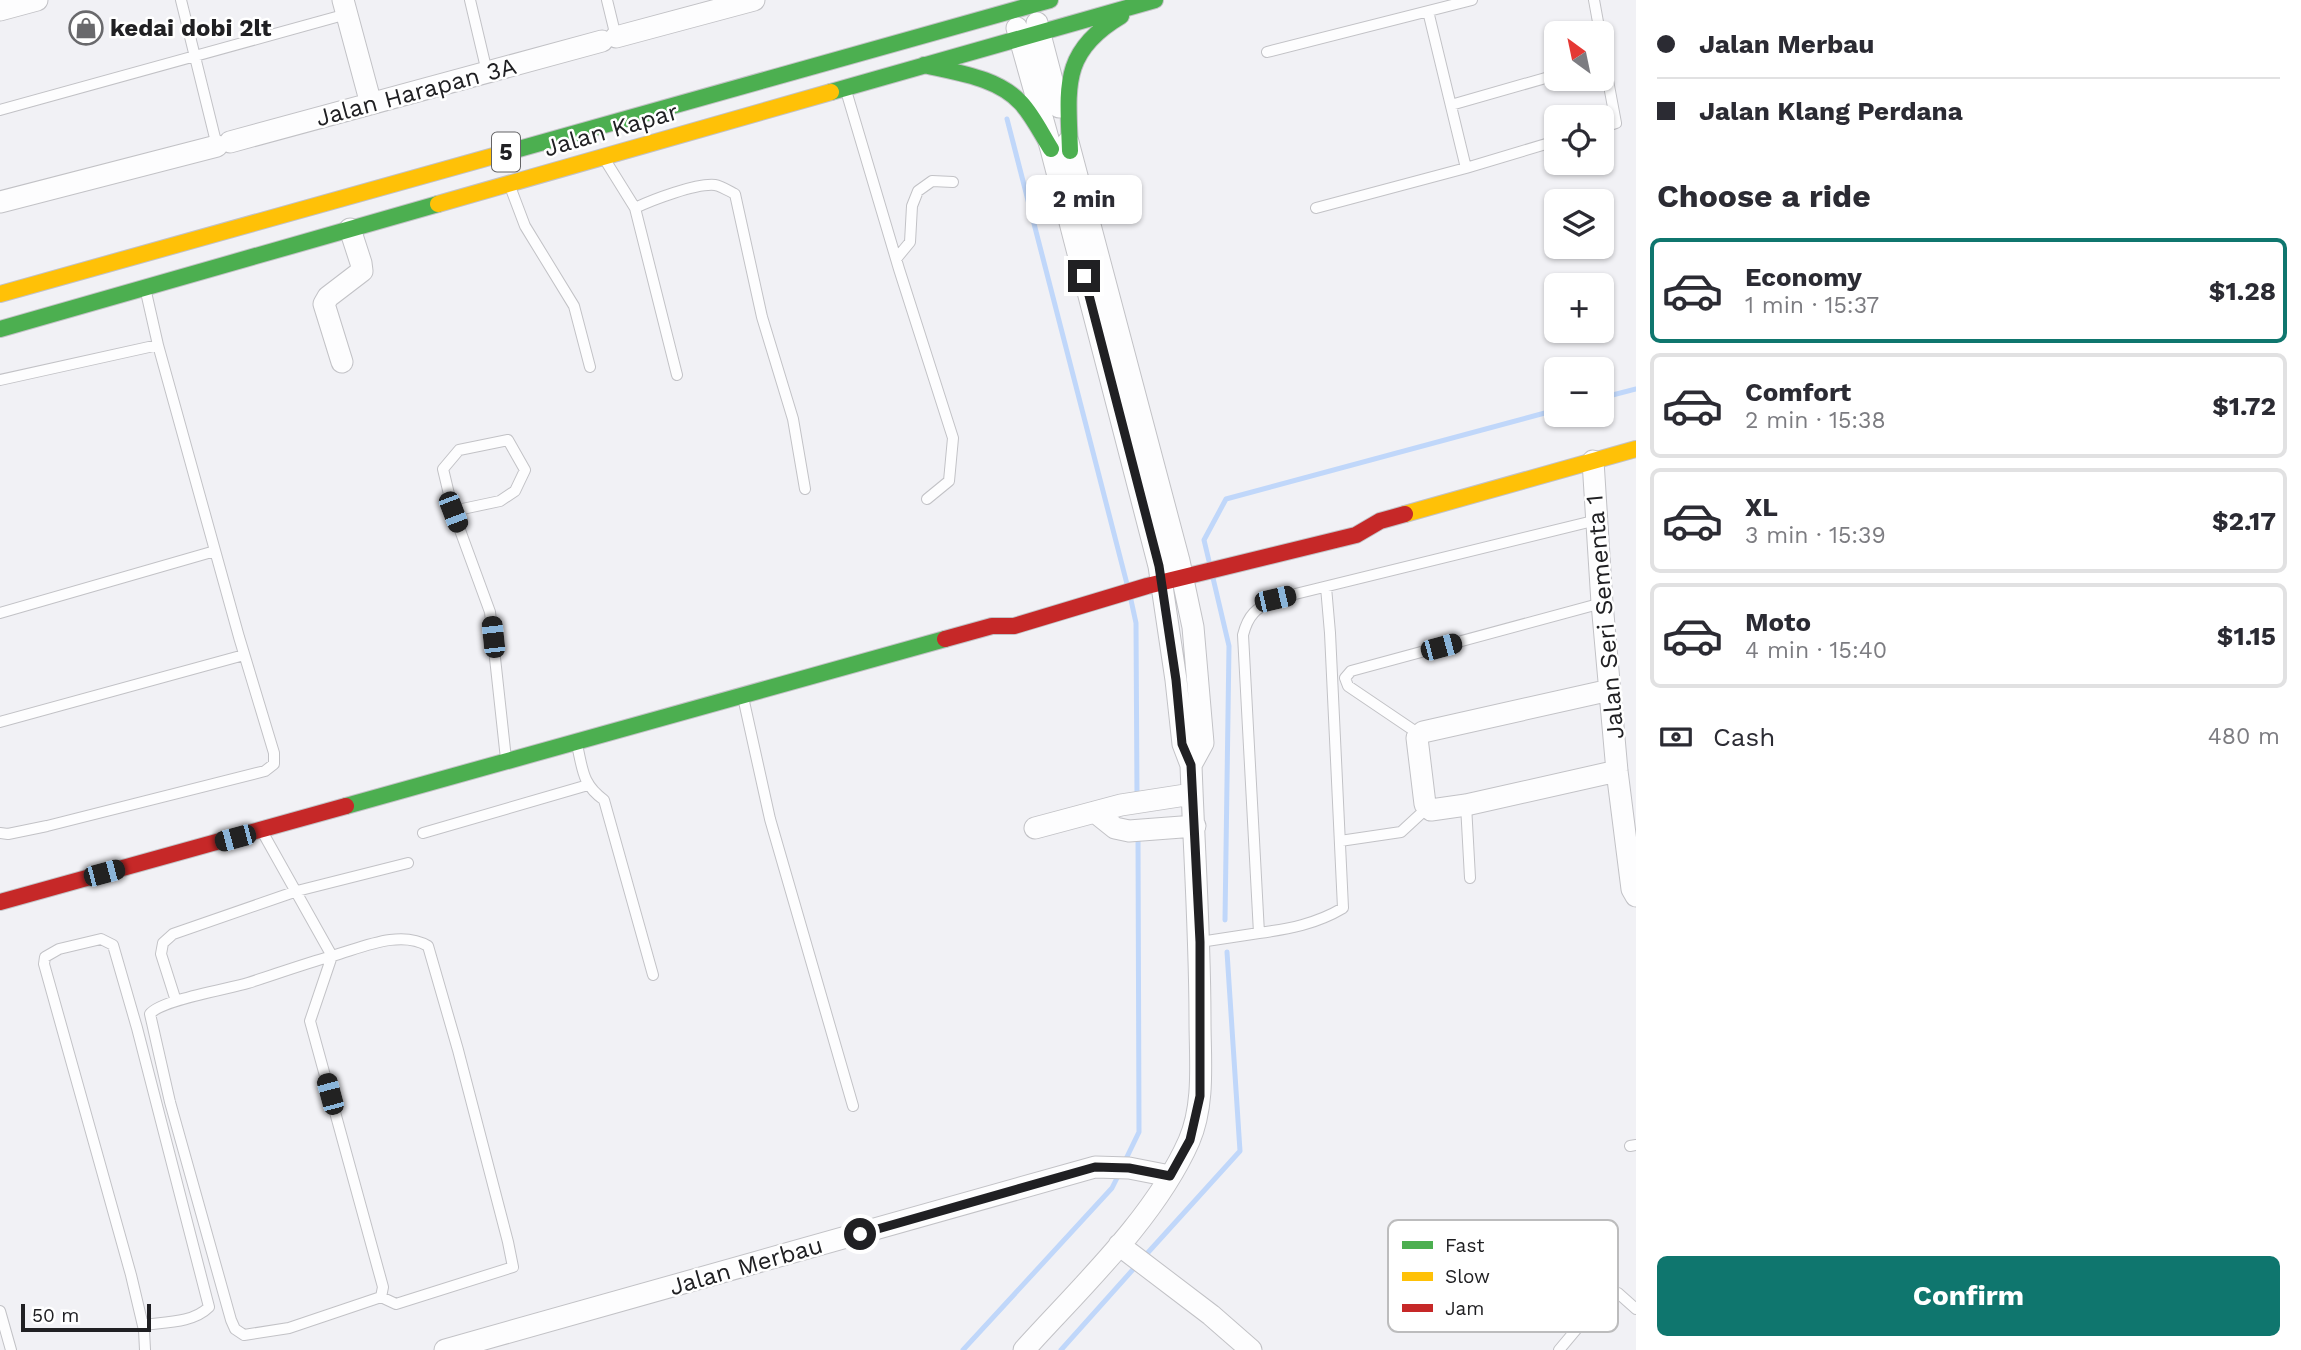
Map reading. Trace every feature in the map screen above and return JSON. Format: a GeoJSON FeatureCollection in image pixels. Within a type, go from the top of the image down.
{"type":"FeatureCollection","features":[{"type":"Feature","properties":{"kind":"main road","name":"Jalan Kapar"},"geometry":{"type":"LineString","coordinates":[[0,329],[1149,2]]}},
{"type":"Feature","properties":{"kind":"main road"},"geometry":{"type":"LineString","coordinates":[[1061,150],[1069,108],[1071,71],[1081,50],[1096,31],[1149,2]]}},
{"type":"Feature","properties":{"kind":"main road","name":"Jalan Kapar"},"geometry":{"type":"LineString","coordinates":[[0,295],[1031,5]]}},
{"type":"Feature","properties":{"kind":"main road"},"geometry":{"type":"LineString","coordinates":[[923,65],[1007,90],[1020,101],[1061,150]]}},
{"type":"Feature","properties":{"kind":"main road"},"geometry":{"type":"LineString","coordinates":[[0,902],[992,626],[1014,626],[1170,572],[1224,567],[1356,534],[1380,521],[1636,449]]}},
{"type":"Feature","properties":{"kind":"main road"},"geometry":{"type":"LineString","coordinates":[[1360,517],[1380,521]]}},
{"type":"Feature","properties":{"kind":"street"},"geometry":{"type":"LineString","coordinates":[[0,10],[37,0]]}},
{"type":"Feature","properties":{"kind":"street","name":"Jalan Harapan 3A"},"geometry":{"type":"LineString","coordinates":[[0,202],[754,0]]}},
{"type":"Feature","properties":{"kind":"street"},"geometry":{"type":"LineString","coordinates":[[1024,1350],[1126,1252],[1141,1219],[1190,1140],[1200,1096],[1200,942],[1191,765],[1202,743],[1193,627],[1170,572],[1030,34],[1031,5]]}},
{"type":"Feature","properties":{"kind":"street"},"geometry":{"type":"LineString","coordinates":[[345,7],[371,104]]}},
{"type":"Feature","properties":{"kind":"street"},"geometry":{"type":"LineString","coordinates":[[342,362],[324,304],[328,297],[362,271],[350,229]]}},
{"type":"Feature","properties":{"kind":"street","name":"Jalan Seri Sementa 1"},"geometry":{"type":"LineString","coordinates":[[1593,461],[1617,771],[1632,889],[1636,896]]}},
{"type":"Feature","properties":{"kind":"street"},"geometry":{"type":"LineString","coordinates":[[1610,690],[1419,734],[1417,738],[1427,808],[1431,810],[1466,805],[1617,771]]}},
{"type":"Feature","properties":{"kind":"street"},"geometry":{"type":"LineString","coordinates":[[1035,828],[1139,802],[1192,794]]}},
{"type":"Feature","properties":{"kind":"street"},"geometry":{"type":"LineString","coordinates":[[1095,812],[1115,828],[1129,831],[1195,826]]}},
{"type":"Feature","properties":{"kind":"street","name":"Jalan Merbau"},"geometry":{"type":"LineString","coordinates":[[445,1350],[522,1340],[1095,1167],[1129,1168],[1170,1176]]}},
{"type":"Feature","properties":{"kind":"street"},"geometry":{"type":"LineString","coordinates":[[1126,1252],[1211,1315],[1251,1350]]}},
{"type":"Feature","properties":{"kind":"lane"},"geometry":{"type":"LineString","coordinates":[[181,0],[195,56],[224,144]]}},
{"type":"Feature","properties":{"kind":"lane"},"geometry":{"type":"LineString","coordinates":[[470,0],[487,72]]}},
{"type":"Feature","properties":{"kind":"lane"},"geometry":{"type":"LineString","coordinates":[[607,0],[609,39]]}},
{"type":"Feature","properties":{"kind":"lane"},"geometry":{"type":"LineString","coordinates":[[1267,52],[1472,0]]}},
{"type":"Feature","properties":{"kind":"lane"},"geometry":{"type":"LineString","coordinates":[[1594,0],[1598,21]]}},
{"type":"Feature","properties":{"kind":"lane"},"geometry":{"type":"LineString","coordinates":[[0,110],[195,56],[345,7]]}},
{"type":"Feature","properties":{"kind":"lane"},"geometry":{"type":"LineString","coordinates":[[1428,11],[1466,168]]}},
{"type":"Feature","properties":{"kind":"lane"},"geometry":{"type":"LineString","coordinates":[[1451,105],[1544,78]]}},
{"type":"Feature","properties":{"kind":"lane"},"geometry":{"type":"LineString","coordinates":[[845,87],[953,438],[949,481],[928,499]]}},
{"type":"Feature","properties":{"kind":"lane"},"geometry":{"type":"LineString","coordinates":[[1316,208],[1544,145]]}},
{"type":"Feature","properties":{"kind":"lane"},"geometry":{"type":"LineString","coordinates":[[603,156],[635,208],[677,375]]}},
{"type":"Feature","properties":{"kind":"lane"},"geometry":{"type":"LineString","coordinates":[[896,258],[909,242],[912,206],[918,191],[932,181],[953,182]]}},
{"type":"Feature","properties":{"kind":"lane"},"geometry":{"type":"LineString","coordinates":[[509,183],[524,226],[574,306],[590,367]]}},
{"type":"Feature","properties":{"kind":"lane"},"geometry":{"type":"LineString","coordinates":[[635,208],[696,187],[716,185],[735,194],[762,317],[793,419],[805,489]]}},
{"type":"Feature","properties":{"kind":"lane"},"geometry":{"type":"LineString","coordinates":[[0,833],[8,834],[47,826],[265,771],[274,764],[274,753],[215,551],[145,289]]}},
{"type":"Feature","properties":{"kind":"lane"},"geometry":{"type":"LineString","coordinates":[[0,380],[158,345]]}},
{"type":"Feature","properties":{"kind":"lane"},"geometry":{"type":"LineString","coordinates":[[453,512],[500,501],[514,491],[524,470],[508,440],[459,450],[443,469],[453,512],[490,612],[506,762]]}},
{"type":"Feature","properties":{"kind":"lane"},"geometry":{"type":"LineString","coordinates":[[1259,933],[1243,635],[1248,618],[1259,607],[1275,599],[1597,520]]}},
{"type":"Feature","properties":{"kind":"lane"},"geometry":{"type":"LineString","coordinates":[[0,613],[215,551]]}},
{"type":"Feature","properties":{"kind":"lane"},"geometry":{"type":"LineString","coordinates":[[1200,942],[1294,929],[1330,916],[1343,908],[1326,587]]}},
{"type":"Feature","properties":{"kind":"lane"},"geometry":{"type":"LineString","coordinates":[[1332,678],[1345,678],[1351,671],[1602,603]]}},
{"type":"Feature","properties":{"kind":"lane"},"geometry":{"type":"LineString","coordinates":[[0,722],[244,655]]}},
{"type":"Feature","properties":{"kind":"lane"},"geometry":{"type":"LineString","coordinates":[[1345,678],[1348,686],[1419,734]]}},
{"type":"Feature","properties":{"kind":"lane"},"geometry":{"type":"LineString","coordinates":[[743,697],[770,819],[853,1106]]}},
{"type":"Feature","properties":{"kind":"lane"},"geometry":{"type":"LineString","coordinates":[[576,742],[588,785],[604,800],[653,975]]}},
{"type":"Feature","properties":{"kind":"lane"},"geometry":{"type":"LineString","coordinates":[[423,833],[588,785]]}},
{"type":"Feature","properties":{"kind":"lane"},"geometry":{"type":"LineString","coordinates":[[1466,805],[1470,878]]}},
{"type":"Feature","properties":{"kind":"lane"},"geometry":{"type":"LineString","coordinates":[[1340,841],[1401,832],[1427,808]]}},
{"type":"Feature","properties":{"kind":"lane"},"geometry":{"type":"LineString","coordinates":[[261,831],[298,891],[332,956],[310,1021],[383,1287],[381,1297]]}},
{"type":"Feature","properties":{"kind":"lane"},"geometry":{"type":"LineString","coordinates":[[176,1002],[161,954],[163,943],[173,934],[298,891],[408,863]]}},
{"type":"Feature","properties":{"kind":"lane"},"geometry":{"type":"LineString","coordinates":[[143,1325],[187,1319],[209,1307],[113,945],[108,940],[101,939],[59,949],[45,957],[44,964],[131,1275],[143,1325],[145,1350]]}},
{"type":"Feature","properties":{"kind":"lane"},"geometry":{"type":"LineString","coordinates":[[394,939],[417,939],[428,946],[458,1050],[513,1268],[396,1304],[381,1297],[289,1328],[244,1335],[234,1329],[170,1102],[150,1014],[153,1009],[176,1002],[394,939]]}},
{"type":"Feature","properties":{"kind":"lane"},"geometry":{"type":"LineString","coordinates":[[1618,1293],[1636,1309]]}},
{"type":"Feature","properties":{"kind":"lane"},"geometry":{"type":"LineString","coordinates":[[0,1311],[11,1350]]}},
{"type":"Feature","properties":{"kind":"lane"},"geometry":{"type":"LineString","coordinates":[[1559,1350],[1574,1332]]}},
{"type":"Feature","properties":{"kind":"waterway"},"geometry":{"type":"LineString","coordinates":[[1007,119],[1127,584]]}},
{"type":"Feature","properties":{"kind":"waterway"},"geometry":{"type":"LineString","coordinates":[[1614,395],[1636,389]]}},
{"type":"Feature","properties":{"kind":"waterway"},"geometry":{"type":"LineString","coordinates":[[1209,561],[1204,540],[1226,499],[1544,413]]}},
{"type":"Feature","properties":{"kind":"waterway"},"geometry":{"type":"LineString","coordinates":[[1213,578],[1229,646],[1225,920]]}},
{"type":"Feature","properties":{"kind":"waterway"},"geometry":{"type":"LineString","coordinates":[[1131,600],[1136,623],[1137,796]]}},
{"type":"Feature","properties":{"kind":"waterway"},"geometry":{"type":"LineString","coordinates":[[1124,1163],[1139,1132],[1138,834]]}},
{"type":"Feature","properties":{"kind":"waterway"},"geometry":{"type":"LineString","coordinates":[[1143,1258],[1240,1151],[1227,952]]}},
{"type":"Feature","properties":{"kind":"waterway"},"geometry":{"type":"LineString","coordinates":[[963,1350],[1112,1188],[1120,1172]]}},
{"type":"Feature","properties":{"kind":"waterway"},"geometry":{"type":"LineString","coordinates":[[1061,1350],[1137,1265]]}},
{"type":"Feature","properties":{"kind":"traffic: fast"},"geometry":{"type":"LineString","coordinates":[[508,152],[1050,0]]}},
{"type":"Feature","properties":{"kind":"traffic: fast"},"geometry":{"type":"LineString","coordinates":[[831,92],[1155,0]]}},
{"type":"Feature","properties":{"kind":"traffic: fast"},"geometry":{"type":"LineString","coordinates":[[1070,151],[1069,90],[1072,73],[1087,43],[1121,16]]}},
{"type":"Feature","properties":{"kind":"traffic: fast"},"geometry":{"type":"LineString","coordinates":[[924,65],[976,77],[1011,94],[1029,113],[1051,149]]}},
{"type":"Feature","properties":{"kind":"traffic: fast"},"geometry":{"type":"LineString","coordinates":[[0,329],[438,204]]}},
{"type":"Feature","properties":{"kind":"traffic: fast"},"geometry":{"type":"LineString","coordinates":[[346,806],[945,639]]}},
{"type":"Feature","properties":{"kind":"traffic: slow"},"geometry":{"type":"LineString","coordinates":[[438,204],[831,92]]}},
{"type":"Feature","properties":{"kind":"traffic: slow"},"geometry":{"type":"LineString","coordinates":[[0,294],[508,152]]}},
{"type":"Feature","properties":{"kind":"traffic: slow"},"geometry":{"type":"LineString","coordinates":[[1405,514],[1636,449]]}},
{"type":"Feature","properties":{"kind":"traffic: jam"},"geometry":{"type":"LineString","coordinates":[[945,639],[992,626],[1014,626],[1147,586],[1356,535],[1380,521],[1405,514]]}},
{"type":"Feature","properties":{"kind":"traffic: jam"},"geometry":{"type":"LineString","coordinates":[[0,902],[346,806]]}},
{"type":"Feature","properties":{"kind":"place","name":"kedai dobi 2lt"},"geometry":{"type":"Point","coordinates":[86,28]}},
{"type":"Feature","properties":{"kind":"route"},"geometry":{"type":"LineString","coordinates":[[860,1234],[1095,1167],[1129,1168],[1170,1176],[1190,1140],[1200,1096],[1200,942],[1191,765],[1182,744],[1176,680],[1159,566],[1084,276]]}}]}
